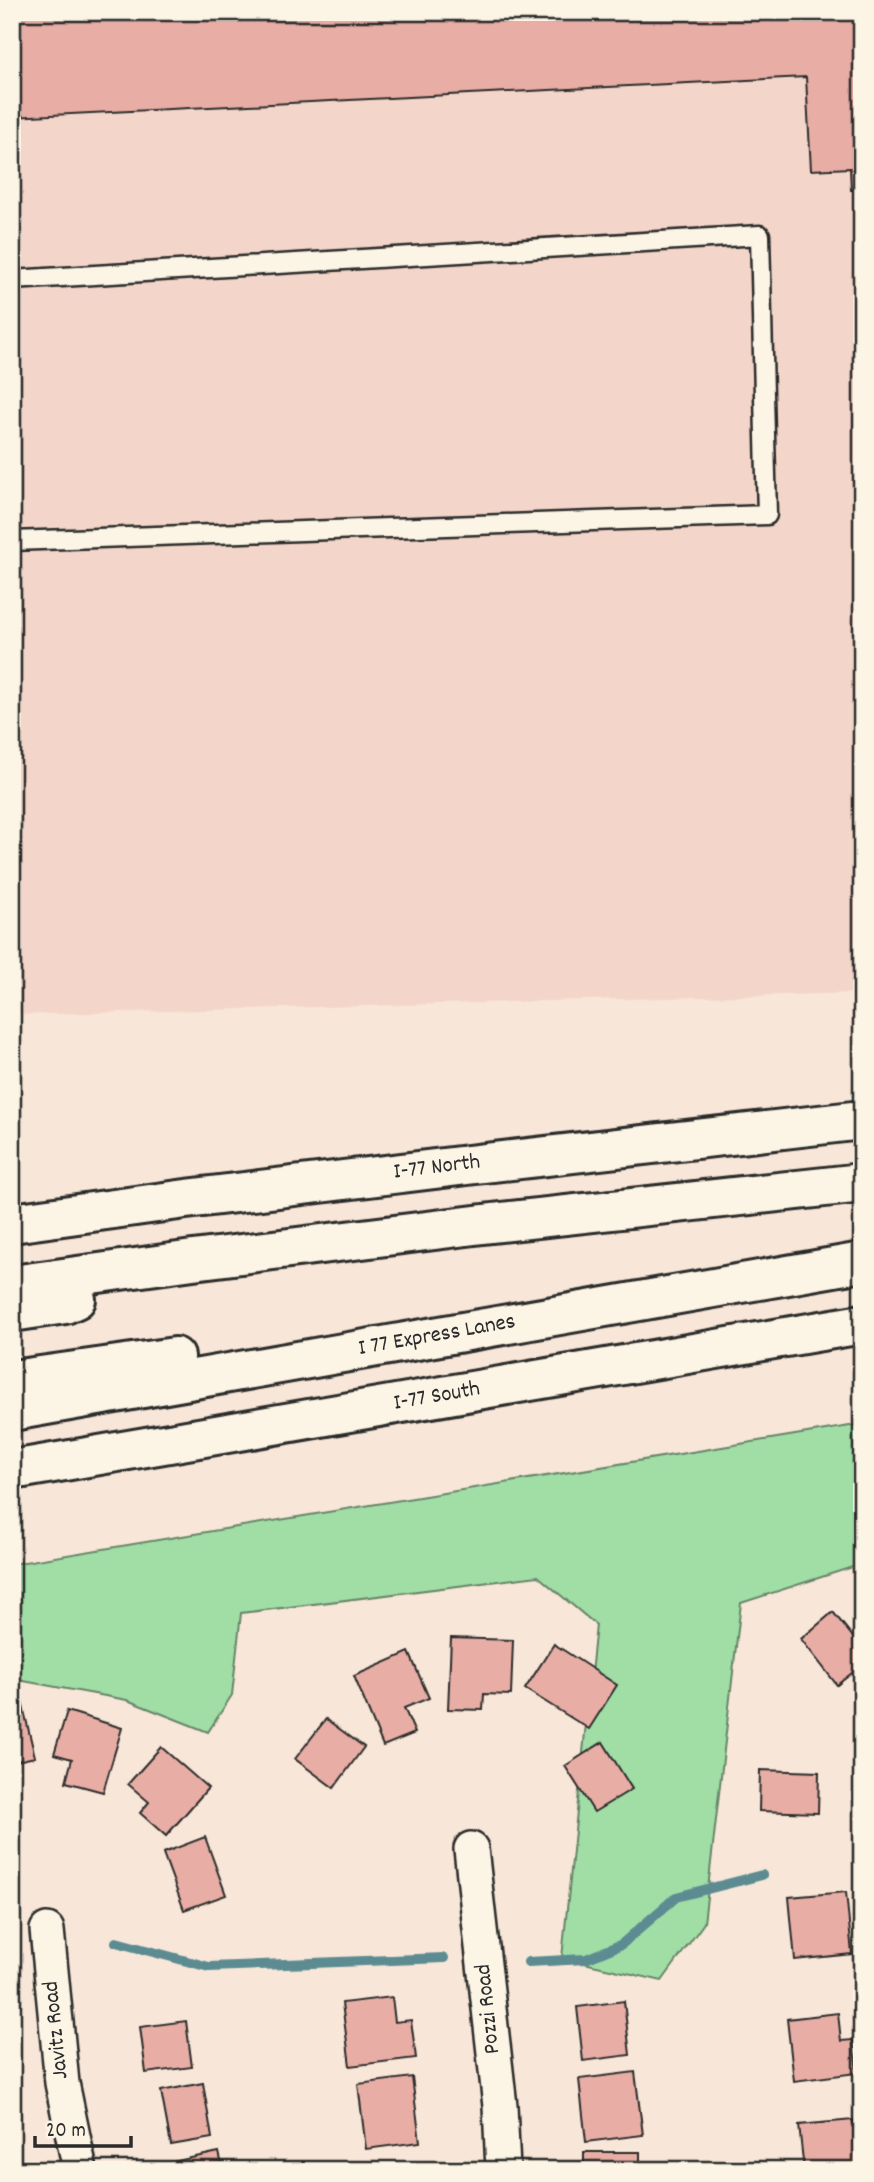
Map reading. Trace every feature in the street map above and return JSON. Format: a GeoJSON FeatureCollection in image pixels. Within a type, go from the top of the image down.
{"type":"FeatureCollection","features":[{"type":"Feature","properties":{"kind":"highway","name":"I-77 North"},"geometry":{"type":"LineString","coordinates":[[12,1223],[462,1165],[862,1120]]}},
{"type":"Feature","properties":{"kind":"highway"},"geometry":{"type":"LineString","coordinates":[[12,1285],[469,1226],[862,1183]]}},
{"type":"Feature","properties":{"kind":"highway","name":"I 77 Express Lanes"},"geometry":{"type":"LineString","coordinates":[[12,1411],[862,1262]]}},
{"type":"Feature","properties":{"kind":"highway"},"geometry":{"type":"LineString","coordinates":[[12,1312],[65,1304],[151,1265]]}},
{"type":"Feature","properties":{"kind":"highway","name":"I-77 South"},"geometry":{"type":"LineString","coordinates":[[12,1470],[862,1324]]}},
{"type":"Feature","properties":{"kind":"highway"},"geometry":{"type":"LineString","coordinates":[[12,1380],[173,1357],[278,1364]]}},
{"type":"Feature","properties":{"kind":"street","name":"Pozzi Road"},"geometry":{"type":"LineString","coordinates":[[471,1849],[500,2106],[503,2170]]}},
{"type":"Feature","properties":{"kind":"street","name":"Javitz Road"},"geometry":{"type":"LineString","coordinates":[[47,1930],[62,2083],[80,2170]]}},
{"type":"Feature","properties":{"kind":"lane"},"geometry":{"type":"LineString","coordinates":[[12,280],[760,235],[767,515],[12,541]]}},
{"type":"Feature","properties":{"kind":"shaded area"},"geometry":{"type":"Polygon","coordinates":[[[12,12],[862,12],[862,993],[12,1015],[12,12]]]}},
{"type":"Feature","properties":{"kind":"green space"},"geometry":{"type":"Polygon","coordinates":[[[862,1424],[862,1564],[741,1603],[704,1923],[662,1981],[562,1958],[596,1625],[538,1576],[241,1613],[232,1695],[208,1732],[127,1700],[12,1679],[12,1564],[862,1424]]]}},
{"type":"Feature","properties":{"kind":"building"},"geometry":{"type":"Polygon","coordinates":[[[12,12],[862,12],[862,190],[851,190],[850,168],[811,170],[806,77],[12,117],[12,12]]]}},
{"type":"Feature","properties":{"kind":"building"},"geometry":{"type":"Polygon","coordinates":[[[833,1612],[862,1648],[862,1665],[837,1685],[801,1639],[833,1612]]]}},
{"type":"Feature","properties":{"kind":"building"},"geometry":{"type":"Polygon","coordinates":[[[451,1638],[513,1640],[511,1695],[484,1694],[483,1710],[448,1709],[451,1638]]]}},
{"type":"Feature","properties":{"kind":"building"},"geometry":{"type":"Polygon","coordinates":[[[554,1644],[617,1685],[589,1729],[525,1689],[554,1644]]]}},
{"type":"Feature","properties":{"kind":"building"},"geometry":{"type":"Polygon","coordinates":[[[409,1652],[429,1698],[404,1708],[415,1733],[383,1746],[354,1676],[409,1652]]]}},
{"type":"Feature","properties":{"kind":"building"},"geometry":{"type":"Polygon","coordinates":[[[22,1702],[35,1757],[12,1762],[12,1704],[22,1702]]]}},
{"type":"Feature","properties":{"kind":"building"},"geometry":{"type":"Polygon","coordinates":[[[67,1711],[122,1728],[103,1792],[66,1782],[72,1759],[54,1754],[67,1711]]]}},
{"type":"Feature","properties":{"kind":"building"},"geometry":{"type":"Polygon","coordinates":[[[326,1719],[364,1747],[334,1788],[295,1759],[326,1719]]]}},
{"type":"Feature","properties":{"kind":"building"},"geometry":{"type":"Polygon","coordinates":[[[603,1742],[632,1789],[594,1812],[565,1766],[603,1742]]]}},
{"type":"Feature","properties":{"kind":"building"},"geometry":{"type":"Polygon","coordinates":[[[161,1747],[208,1788],[166,1836],[140,1813],[149,1802],[128,1784],[161,1747]]]}},
{"type":"Feature","properties":{"kind":"building"},"geometry":{"type":"Polygon","coordinates":[[[760,1770],[819,1772],[818,1813],[759,1811],[760,1770]]]}},
{"type":"Feature","properties":{"kind":"building"},"geometry":{"type":"Polygon","coordinates":[[[205,1837],[226,1895],[184,1910],[163,1853],[205,1837]]]}},
{"type":"Feature","properties":{"kind":"building"},"geometry":{"type":"Polygon","coordinates":[[[846,1892],[852,1954],[795,1960],[789,1897],[846,1892]]]}},
{"type":"Feature","properties":{"kind":"building"},"geometry":{"type":"Polygon","coordinates":[[[392,1997],[395,2022],[411,2020],[416,2058],[350,2066],[342,2003],[392,1997]]]}},
{"type":"Feature","properties":{"kind":"building"},"geometry":{"type":"Polygon","coordinates":[[[624,2001],[630,2055],[583,2061],[577,2007],[624,2001]]]}},
{"type":"Feature","properties":{"kind":"building"},"geometry":{"type":"Polygon","coordinates":[[[838,2013],[841,2041],[853,2040],[857,2073],[794,2081],[787,2019],[838,2013]]]}},
{"type":"Feature","properties":{"kind":"building"},"geometry":{"type":"Polygon","coordinates":[[[186,2021],[192,2067],[146,2073],[140,2027],[186,2021]]]}},
{"type":"Feature","properties":{"kind":"building"},"geometry":{"type":"Polygon","coordinates":[[[635,2072],[643,2135],[586,2142],[579,2079],[635,2072]]]}},
{"type":"Feature","properties":{"kind":"building"},"geometry":{"type":"Polygon","coordinates":[[[412,2077],[420,2142],[366,2149],[358,2084],[412,2077]]]}},
{"type":"Feature","properties":{"kind":"building"},"geometry":{"type":"Polygon","coordinates":[[[203,2083],[212,2138],[171,2145],[161,2091],[203,2083]]]}},
{"type":"Feature","properties":{"kind":"building"},"geometry":{"type":"Polygon","coordinates":[[[853,2120],[858,2170],[804,2170],[799,2125],[853,2120]]]}},
{"type":"Feature","properties":{"kind":"building"},"geometry":{"type":"Polygon","coordinates":[[[219,2152],[223,2170],[164,2170],[163,2164],[219,2152]]]}},
{"type":"Feature","properties":{"kind":"building"},"geometry":{"type":"Polygon","coordinates":[[[584,2152],[640,2152],[640,2170],[584,2170],[584,2152]]]}},
{"type":"Feature","properties":{"kind":"waterway"},"geometry":{"type":"LineString","coordinates":[[528,1962],[586,1959],[622,1944],[676,1897],[762,1875]]}},
{"type":"Feature","properties":{"kind":"waterway"},"geometry":{"type":"LineString","coordinates":[[116,1942],[209,1967],[444,1958]]}}]}
